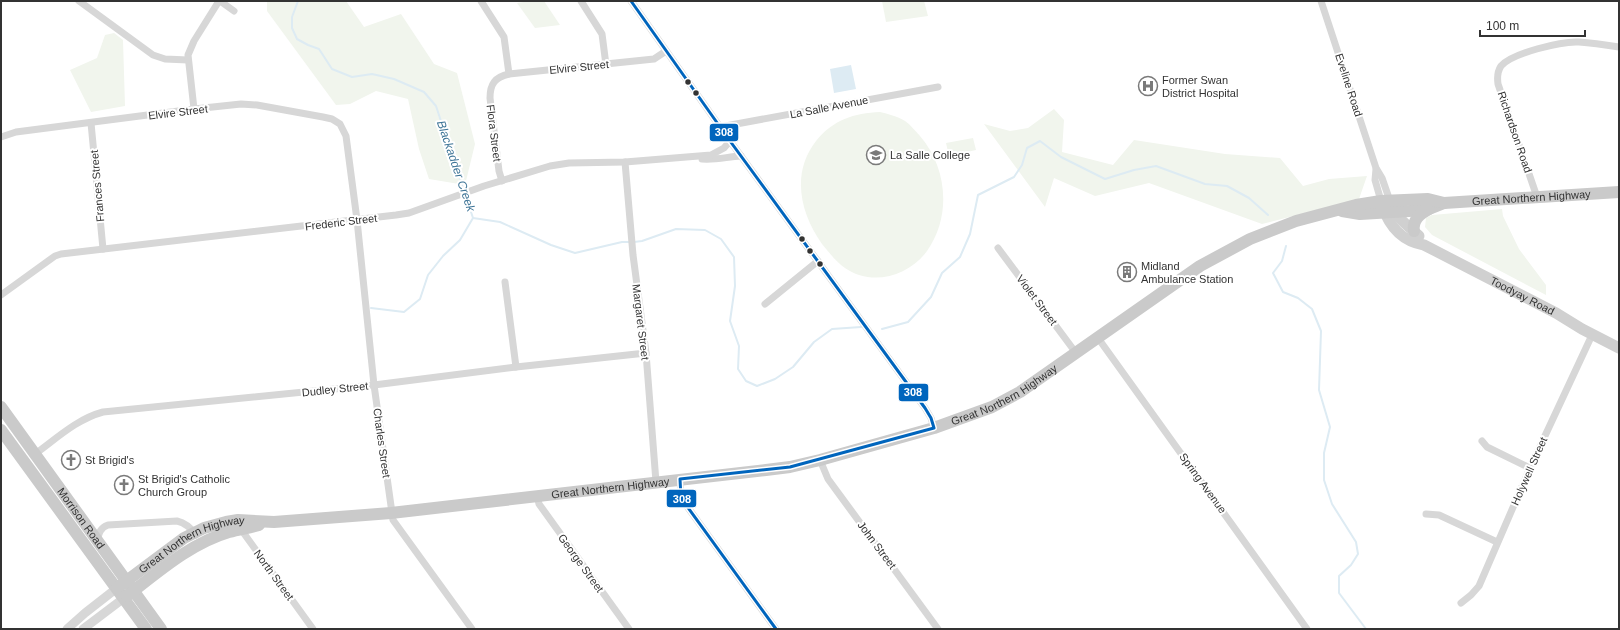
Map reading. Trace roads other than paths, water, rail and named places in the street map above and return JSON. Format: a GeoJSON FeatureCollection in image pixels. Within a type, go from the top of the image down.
{"type":"FeatureCollection","features":[{"type":"Feature","properties":{"kind":"main road","name":"Great Northern Highway"},"geometry":{"type":"LineString","coordinates":[[121,584],[194,533],[214,525],[240,525],[391,513],[790,467],[820,460],[934,428],[992,407],[1020,392],[1200,266],[1240,244],[1282,226],[1311,216],[1338,210],[1360,214],[1428,199],[1444,203],[1619,192]]}},
{"type":"Feature","properties":{"kind":"main road","name":"Great Northern Highway"},"geometry":{"type":"LineString","coordinates":[[1387,207],[1429,209],[1444,203]]}},
{"type":"Feature","properties":{"kind":"main road","name":"Toodyay Road"},"geometry":{"type":"LineString","coordinates":[[1387,207],[1414,231],[1424,245]]}},
{"type":"Feature","properties":{"kind":"main road","name":"Toodyay Road"},"geometry":{"type":"LineString","coordinates":[[1387,207],[1387,220],[1398,233],[1412,243],[1424,245],[1556,313],[1592,335],[1619,348]]}},
{"type":"Feature","properties":{"kind":"main road"},"geometry":{"type":"LineString","coordinates":[[1414,231],[1413,227],[1418,216],[1429,209]]}},
{"type":"Feature","properties":{"kind":"main road","name":"Morrison Road"},"geometry":{"type":"LineString","coordinates":[[1,407],[98,541],[121,584]]}},
{"type":"Feature","properties":{"kind":"main road","name":"Morrison Road"},"geometry":{"type":"LineString","coordinates":[[1,430],[129,595],[161,629]]}},
{"type":"Feature","properties":{"kind":"main road","name":"Great Northern Highway"},"geometry":{"type":"LineString","coordinates":[[129,595],[180,557],[201,544],[240,525]]}},
{"type":"Feature","properties":{"kind":"main road","name":"Morrison Road"},"geometry":{"type":"LineString","coordinates":[[129,595],[146,629]]}},
{"type":"Feature","properties":{"kind":"street"},"geometry":{"type":"LineString","coordinates":[[79,1],[153,55],[165,59],[188,60]]}},
{"type":"Feature","properties":{"kind":"street"},"geometry":{"type":"LineString","coordinates":[[194,109],[188,60],[189,50],[219,1],[234,11]]}},
{"type":"Feature","properties":{"kind":"street"},"geometry":{"type":"LineString","coordinates":[[480,1],[504,36],[509,74]]}},
{"type":"Feature","properties":{"kind":"street"},"geometry":{"type":"LineString","coordinates":[[581,1],[602,34],[606,65]]}},
{"type":"Feature","properties":{"kind":"street"},"geometry":{"type":"LineString","coordinates":[[631,1],[730,141],[925,408],[932,418],[934,428]]}},
{"type":"Feature","properties":{"kind":"street","name":"Eveline Road"},"geometry":{"type":"LineString","coordinates":[[1321,1],[1376,168],[1382,178],[1387,207]]}},
{"type":"Feature","properties":{"kind":"street","name":"Richardson Road"},"geometry":{"type":"LineString","coordinates":[[1538,197],[1498,84],[1497,74],[1507,61],[1514,57],[1553,45],[1578,42],[1619,47]]}},
{"type":"Feature","properties":{"kind":"street","name":"Elvire Street"},"geometry":{"type":"LineString","coordinates":[[492,84],[501,76],[509,74],[654,59],[666,52]]}},
{"type":"Feature","properties":{"kind":"street","name":"Flora Street"},"geometry":{"type":"LineString","coordinates":[[492,84],[490,98],[491,116],[499,171],[502,181]]}},
{"type":"Feature","properties":{"kind":"street","name":"La Salle Avenue"},"geometry":{"type":"LineString","coordinates":[[720,127],[938,87]]}},
{"type":"Feature","properties":{"kind":"street","name":"Elvire Street"},"geometry":{"type":"LineString","coordinates":[[1,137],[16,132],[242,104],[258,105],[332,119],[340,124],[346,136]]}},
{"type":"Feature","properties":{"kind":"street","name":"Frances Street"},"geometry":{"type":"LineString","coordinates":[[91,123],[103,249]]}},
{"type":"Feature","properties":{"kind":"street","name":"Charles Street"},"geometry":{"type":"LineString","coordinates":[[346,136],[357,220],[374,385],[391,513],[393,520],[472,629]]}},
{"type":"Feature","properties":{"kind":"street","name":"Frederic Street"},"geometry":{"type":"LineString","coordinates":[[1,295],[55,256],[61,254],[409,213],[457,197],[484,186],[550,166],[569,163],[625,162],[711,155],[724,148],[730,141]]}},
{"type":"Feature","properties":{"kind":"street","name":"Frederic Street"},"geometry":{"type":"LineString","coordinates":[[688,158],[716,160],[730,156],[741,156]]}},
{"type":"Feature","properties":{"kind":"street","name":"Margaret Street"},"geometry":{"type":"LineString","coordinates":[[625,162],[633,255],[646,353],[656,482]]}},
{"type":"Feature","properties":{"kind":"street","name":"Violet Street"},"geometry":{"type":"LineString","coordinates":[[998,248],[1076,353]]}},
{"type":"Feature","properties":{"kind":"street"},"geometry":{"type":"LineString","coordinates":[[765,304],[818,260]]}},
{"type":"Feature","properties":{"kind":"street"},"geometry":{"type":"LineString","coordinates":[[504,282],[516,367]]}},
{"type":"Feature","properties":{"kind":"street","name":"Holywell Street"},"geometry":{"type":"LineString","coordinates":[[1461,603],[1471,596],[1479,586],[1530,468],[1592,335]]}},
{"type":"Feature","properties":{"kind":"street","name":"Spring Avenue"},"geometry":{"type":"LineString","coordinates":[[1098,338],[1307,629]]}},
{"type":"Feature","properties":{"kind":"street","name":"Dudley Street"},"geometry":{"type":"LineString","coordinates":[[35,454],[80,421],[91,415],[103,412],[374,385],[516,367],[646,353]]}},
{"type":"Feature","properties":{"kind":"street"},"geometry":{"type":"LineString","coordinates":[[1482,441],[1487,448],[1530,468]]}},
{"type":"Feature","properties":{"kind":"street","name":"John Street"},"geometry":{"type":"LineString","coordinates":[[820,460],[828,479],[938,629]]}},
{"type":"Feature","properties":{"kind":"street"},"geometry":{"type":"LineString","coordinates":[[680,479],[681,498],[776,629]]}},
{"type":"Feature","properties":{"kind":"street","name":"George Street"},"geometry":{"type":"LineString","coordinates":[[537,495],[539,504],[629,629]]}},
{"type":"Feature","properties":{"kind":"street"},"geometry":{"type":"LineString","coordinates":[[1426,514],[1439,515],[1497,542]]}},
{"type":"Feature","properties":{"kind":"street"},"geometry":{"type":"LineString","coordinates":[[98,541],[100,531],[108,525],[177,521],[183,522],[188,526],[201,544]]}},
{"type":"Feature","properties":{"kind":"street","name":"North Street"},"geometry":{"type":"LineString","coordinates":[[240,525],[313,629]]}},
{"type":"Feature","properties":{"kind":"street"},"geometry":{"type":"LineString","coordinates":[[67,629],[84,613],[121,584]]}},
{"type":"Feature","properties":{"kind":"street"},"geometry":{"type":"LineString","coordinates":[[83,629],[129,595]]}},
{"type":"Feature","properties":{"kind":"waterway","name":"Blackadder Creek"},"geometry":{"type":"LineString","coordinates":[[298,1],[292,17],[292,28],[297,39],[319,49],[332,69],[352,77],[372,74],[394,79],[424,92],[436,106],[473,218]]}},
{"type":"Feature","properties":{"kind":"waterway","name":"Blackadder Creek"},"geometry":{"type":"LineString","coordinates":[[882,329],[908,322],[931,297],[942,273],[960,257],[970,234],[978,195],[1014,177],[1022,165],[1027,148],[1040,141],[1061,157],[1105,179],[1134,170],[1156,166],[1205,184],[1227,186],[1249,198],[1268,215]]}},
{"type":"Feature","properties":{"kind":"waterway","name":"Blackadder Creek"},"geometry":{"type":"LineString","coordinates":[[473,218],[500,222],[551,245],[575,253],[622,242],[630,242]]}},
{"type":"Feature","properties":{"kind":"waterway"},"geometry":{"type":"LineString","coordinates":[[371,308],[404,312],[420,299],[428,275],[443,256],[460,240],[473,218]]}},
{"type":"Feature","properties":{"kind":"waterway","name":"Blackadder Creek"},"geometry":{"type":"LineString","coordinates":[[634,242],[642,241],[676,229],[705,230],[721,239],[734,257],[735,286],[730,321],[739,346],[738,369],[746,381],[757,386],[775,379],[793,367],[814,342],[832,329],[861,327]]}},
{"type":"Feature","properties":{"kind":"waterway"},"geometry":{"type":"LineString","coordinates":[[1286,246],[1282,261],[1273,273],[1283,292],[1298,298],[1312,309],[1321,331],[1319,390],[1330,427],[1324,453],[1324,480],[1332,504],[1356,542],[1358,554],[1351,565],[1339,576],[1339,593],[1366,629]]}},
{"type":"Feature","properties":{"kind":"place","name":"Former Swan District Hospital"},"geometry":{"type":"Point","coordinates":[1148,86]}},
{"type":"Feature","properties":{"kind":"place","name":"La Salle College"},"geometry":{"type":"Point","coordinates":[876,155]}},
{"type":"Feature","properties":{"kind":"place","name":"Midland Ambulance Station"},"geometry":{"type":"Point","coordinates":[1127,272]}},
{"type":"Feature","properties":{"kind":"place","name":"St Brigid's"},"geometry":{"type":"Point","coordinates":[71,460]}},
{"type":"Feature","properties":{"kind":"place","name":"St Brigid's Catholic Church Group"},"geometry":{"type":"Point","coordinates":[124,485]}}]}
